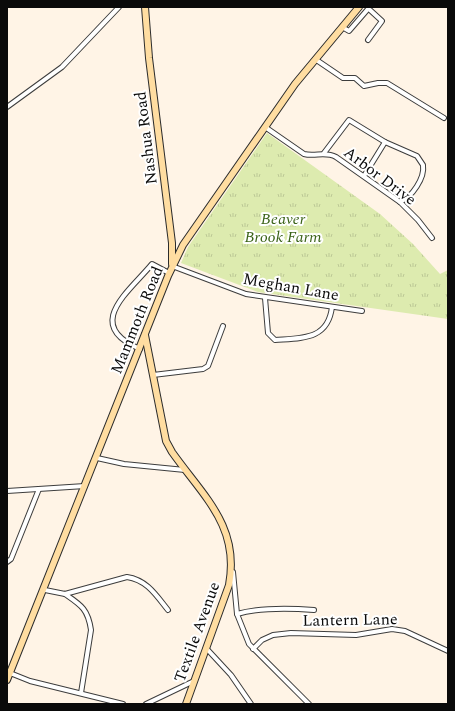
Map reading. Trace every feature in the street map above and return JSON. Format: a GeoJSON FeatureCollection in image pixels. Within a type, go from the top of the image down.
{"type":"FeatureCollection","features":[{"type":"Feature","properties":{"kind":"main road","name":"Nashua Road"},"geometry":{"type":"LineString","coordinates":[[145,7],[149,58],[172,243],[172,266]]}},
{"type":"Feature","properties":{"kind":"main road","name":"Mammoth Road"},"geometry":{"type":"LineString","coordinates":[[7,680],[86,486],[172,266],[183,245],[295,84],[359,7]]}},
{"type":"Feature","properties":{"kind":"main road","name":"Textile Avenue"},"geometry":{"type":"LineString","coordinates":[[145,335],[166,441],[172,452],[209,500],[224,524],[231,550],[232,568],[229,585],[186,704]]}},
{"type":"Feature","properties":{"kind":"main road"},"geometry":{"type":"LineString","coordinates":[[136,359],[144,355],[149,355]]}},
{"type":"Feature","properties":{"kind":"street"},"geometry":{"type":"LineString","coordinates":[[7,107],[62,67],[119,7]]}},
{"type":"Feature","properties":{"kind":"street"},"geometry":{"type":"LineString","coordinates":[[342,27],[349,31],[368,9],[382,21],[368,40]]}},
{"type":"Feature","properties":{"kind":"street"},"geometry":{"type":"LineString","coordinates":[[315,59],[343,78],[355,78],[364,86],[387,83],[444,118]]}},
{"type":"Feature","properties":{"kind":"street"},"geometry":{"type":"LineString","coordinates":[[324,153],[349,120],[384,142],[417,156],[424,165],[423,175],[406,199],[400,202]]}},
{"type":"Feature","properties":{"kind":"street","name":"Arbor Drive"},"geometry":{"type":"LineString","coordinates":[[265,127],[304,154],[311,156],[324,153],[336,157],[400,202],[418,220],[432,238]]}},
{"type":"Feature","properties":{"kind":"street"},"geometry":{"type":"LineString","coordinates":[[364,176],[384,142]]}},
{"type":"Feature","properties":{"kind":"street"},"geometry":{"type":"LineString","coordinates":[[140,349],[122,341],[113,324],[114,308],[118,301],[152,264],[169,273]]}},
{"type":"Feature","properties":{"kind":"street","name":"Meghan Lane"},"geometry":{"type":"LineString","coordinates":[[172,266],[246,294],[265,298],[362,311]]}},
{"type":"Feature","properties":{"kind":"street"},"geometry":{"type":"LineString","coordinates":[[265,298],[268,333],[275,340],[311,337],[319,333],[329,320],[332,307]]}},
{"type":"Feature","properties":{"kind":"street"},"geometry":{"type":"LineString","coordinates":[[153,375],[203,369],[208,366],[223,326]]}},
{"type":"Feature","properties":{"kind":"street"},"geometry":{"type":"LineString","coordinates":[[97,458],[150,467],[186,471]]}},
{"type":"Feature","properties":{"kind":"street"},"geometry":{"type":"LineString","coordinates":[[7,492],[86,486]]}},
{"type":"Feature","properties":{"kind":"street"},"geometry":{"type":"LineString","coordinates":[[7,562],[11,559],[39,489]]}},
{"type":"Feature","properties":{"kind":"street"},"geometry":{"type":"LineString","coordinates":[[232,568],[237,614],[244,636],[253,649],[309,704]]}},
{"type":"Feature","properties":{"kind":"street"},"geometry":{"type":"LineString","coordinates":[[65,594],[127,577],[147,585],[168,610]]}},
{"type":"Feature","properties":{"kind":"street"},"geometry":{"type":"LineString","coordinates":[[44,590],[65,594],[81,606],[89,619],[91,630],[81,693]]}},
{"type":"Feature","properties":{"kind":"street"},"geometry":{"type":"LineString","coordinates":[[237,614],[251,610],[314,610]]}},
{"type":"Feature","properties":{"kind":"street","name":"Lantern Lane"},"geometry":{"type":"LineString","coordinates":[[253,649],[262,640],[273,635],[291,633],[348,635],[392,629],[405,631],[448,651]]}},
{"type":"Feature","properties":{"kind":"street"},"geometry":{"type":"LineString","coordinates":[[206,648],[231,675],[251,704]]}},
{"type":"Feature","properties":{"kind":"street"},"geometry":{"type":"LineString","coordinates":[[10,673],[30,681],[123,704]]}},
{"type":"Feature","properties":{"kind":"street"},"geometry":{"type":"LineString","coordinates":[[148,704],[194,681]]}},
{"type":"Feature","properties":{"kind":"green space","name":"Beaver Brook Farm"},"geometry":{"type":"Polygon","coordinates":[[[267,133],[380,214],[413,244],[440,274],[448,270],[448,319],[258,292],[181,263],[188,247],[267,133]]]}}]}
